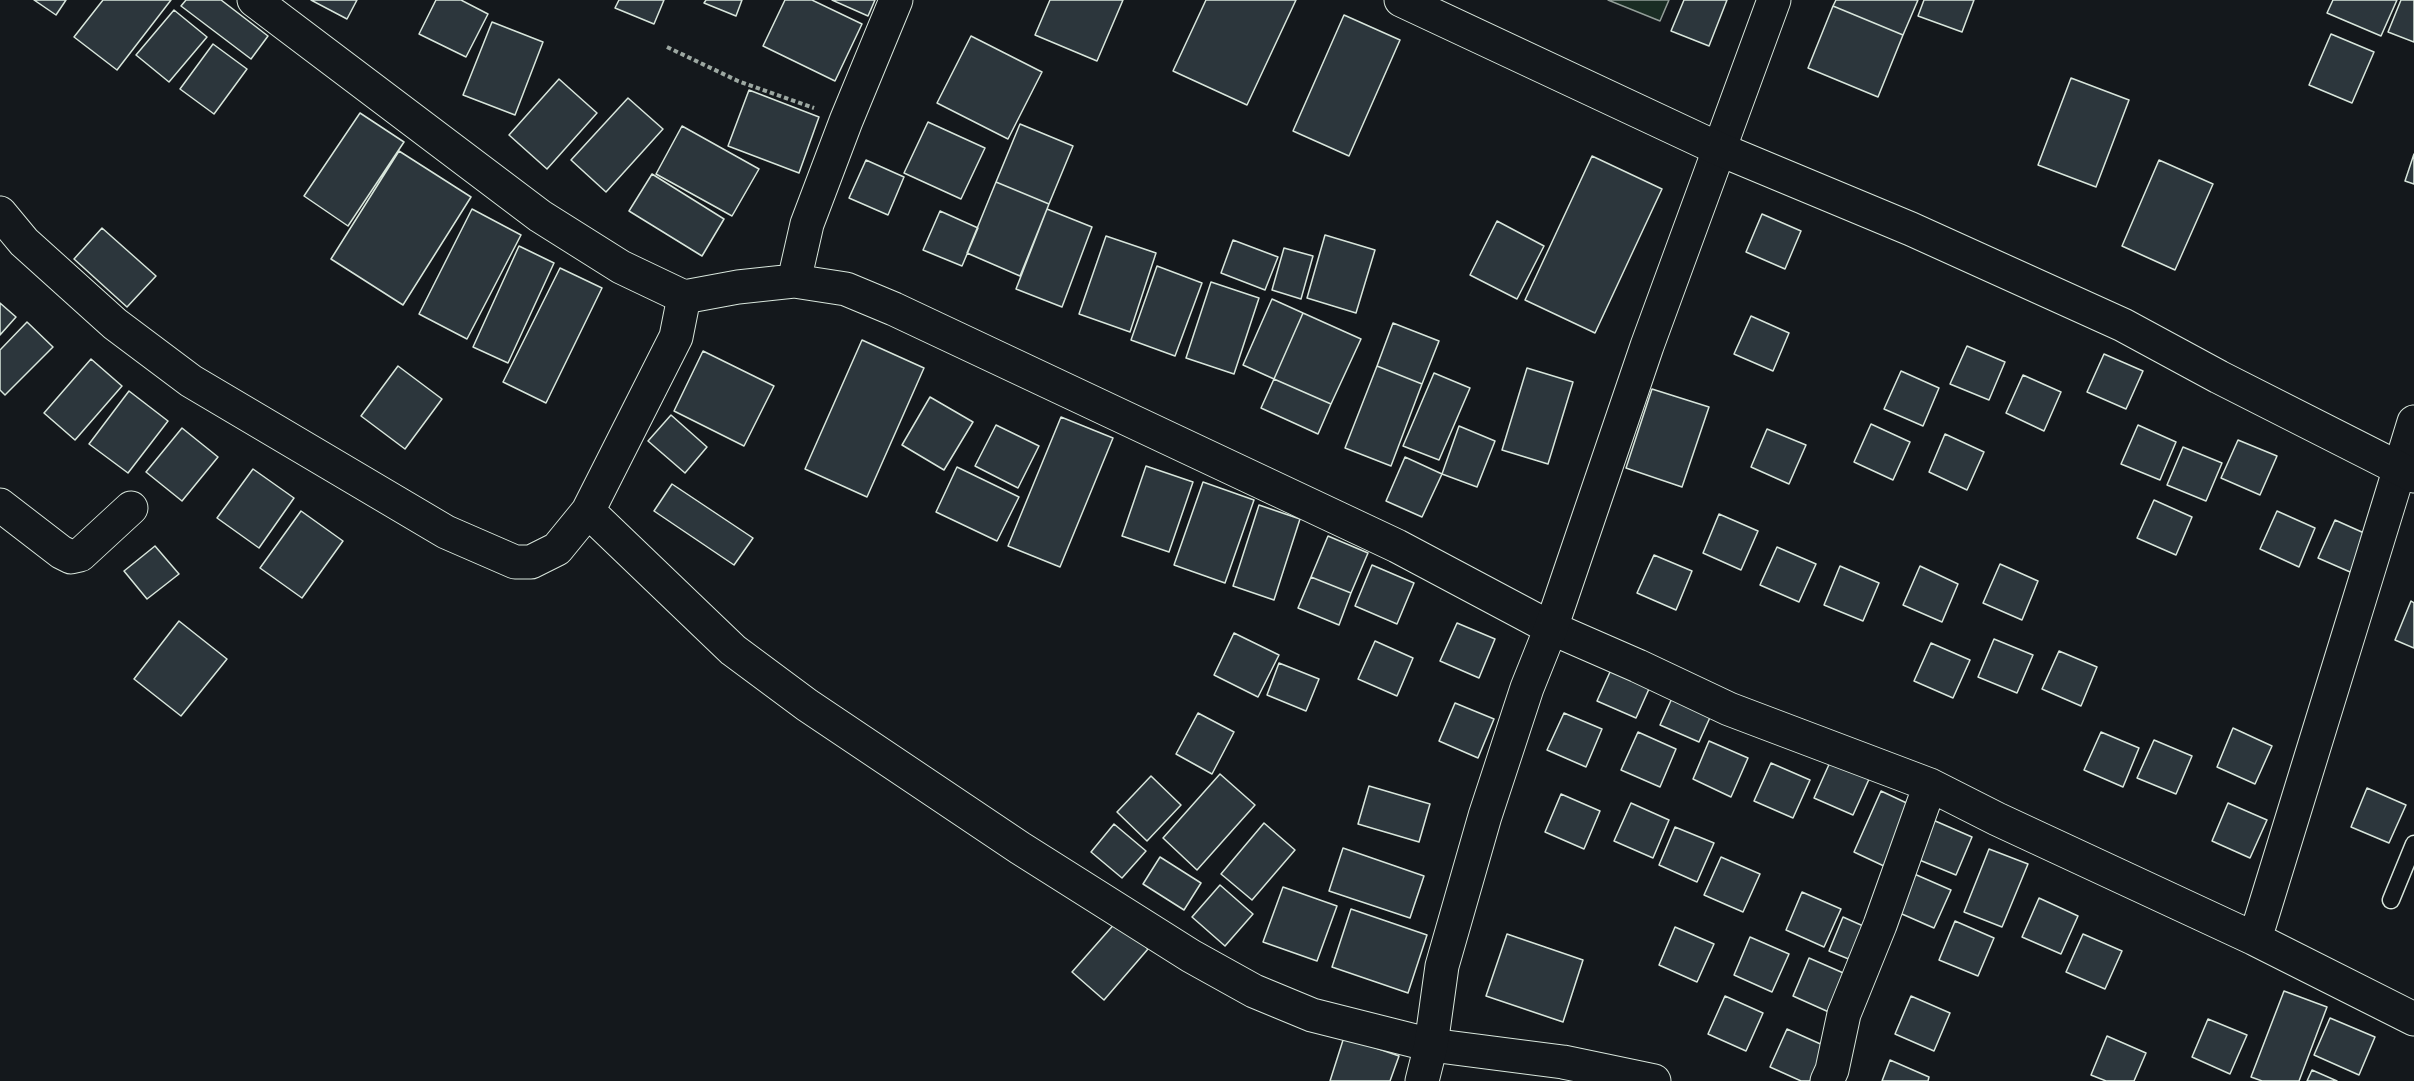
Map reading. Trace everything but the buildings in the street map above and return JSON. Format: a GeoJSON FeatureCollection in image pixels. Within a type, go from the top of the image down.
{"type":"FeatureCollection","features":[{"type":"Feature","properties":{"kind":"street"},"geometry":{"type":"LineString","coordinates":[[254,0],[540,216],[621,267],[684,297],[738,287],[794,281],[846,289],[894,309],[1397,546],[1551,628],[1729,709],[1930,785],[1997,819],[2255,939],[2414,1019]]}},
{"type":"Feature","properties":{"kind":"street"},"geometry":{"type":"LineString","coordinates":[[794,281],[807,224],[896,0]]}},
{"type":"Feature","properties":{"kind":"street"},"geometry":{"type":"LineString","coordinates":[[1401,0],[1719,149],[1911,229],[2123,325],[2407,473]]}},
{"type":"Feature","properties":{"kind":"street"},"geometry":{"type":"LineString","coordinates":[[1422,1081],[1431,1045],[1445,956],[1485,816],[1527,688],[1551,628],[1647,346],[1774,0]]}},
{"type":"Feature","properties":{"kind":"street"},"geometry":{"type":"LineString","coordinates":[[0,213],[24,242],[115,324],[190,381],[446,532],[515,562],[531,562],[557,549],[588,511],[676,337],[684,297]]}},
{"type":"Feature","properties":{"kind":"street"},"geometry":{"type":"LineString","coordinates":[[2255,939],[2407,473],[2414,422]]}},
{"type":"Feature","properties":{"kind":"street"},"geometry":{"type":"LineString","coordinates":[[0,505],[60,552],[71,557],[80,555],[131,508]]}},
{"type":"Feature","properties":{"kind":"street"},"geometry":{"type":"LineString","coordinates":[[588,511],[733,650],[807,705],[1020,848],[1191,956],[1254,991],[1312,1015],[1431,1045],[1563,1062],[1654,1081]]}},
{"type":"Feature","properties":{"kind":"street"},"geometry":{"type":"LineString","coordinates":[[1827,1081],[1832,1070],[1844,1014],[1880,925],[1930,785]]}},
{"type":"Feature","properties":{"kind":"lane"},"geometry":{"type":"LineString","coordinates":[[2391,900],[2414,844]]}},
{"type":"Feature","properties":{"kind":"path"},"geometry":{"type":"LineString","coordinates":[[667,47],[738,81],[846,121]]}},
{"type":"Feature","properties":{"kind":"green space"},"geometry":{"type":"Polygon","coordinates":[[[1608,0],[1669,0],[1660,21],[1608,0]]]}}]}
